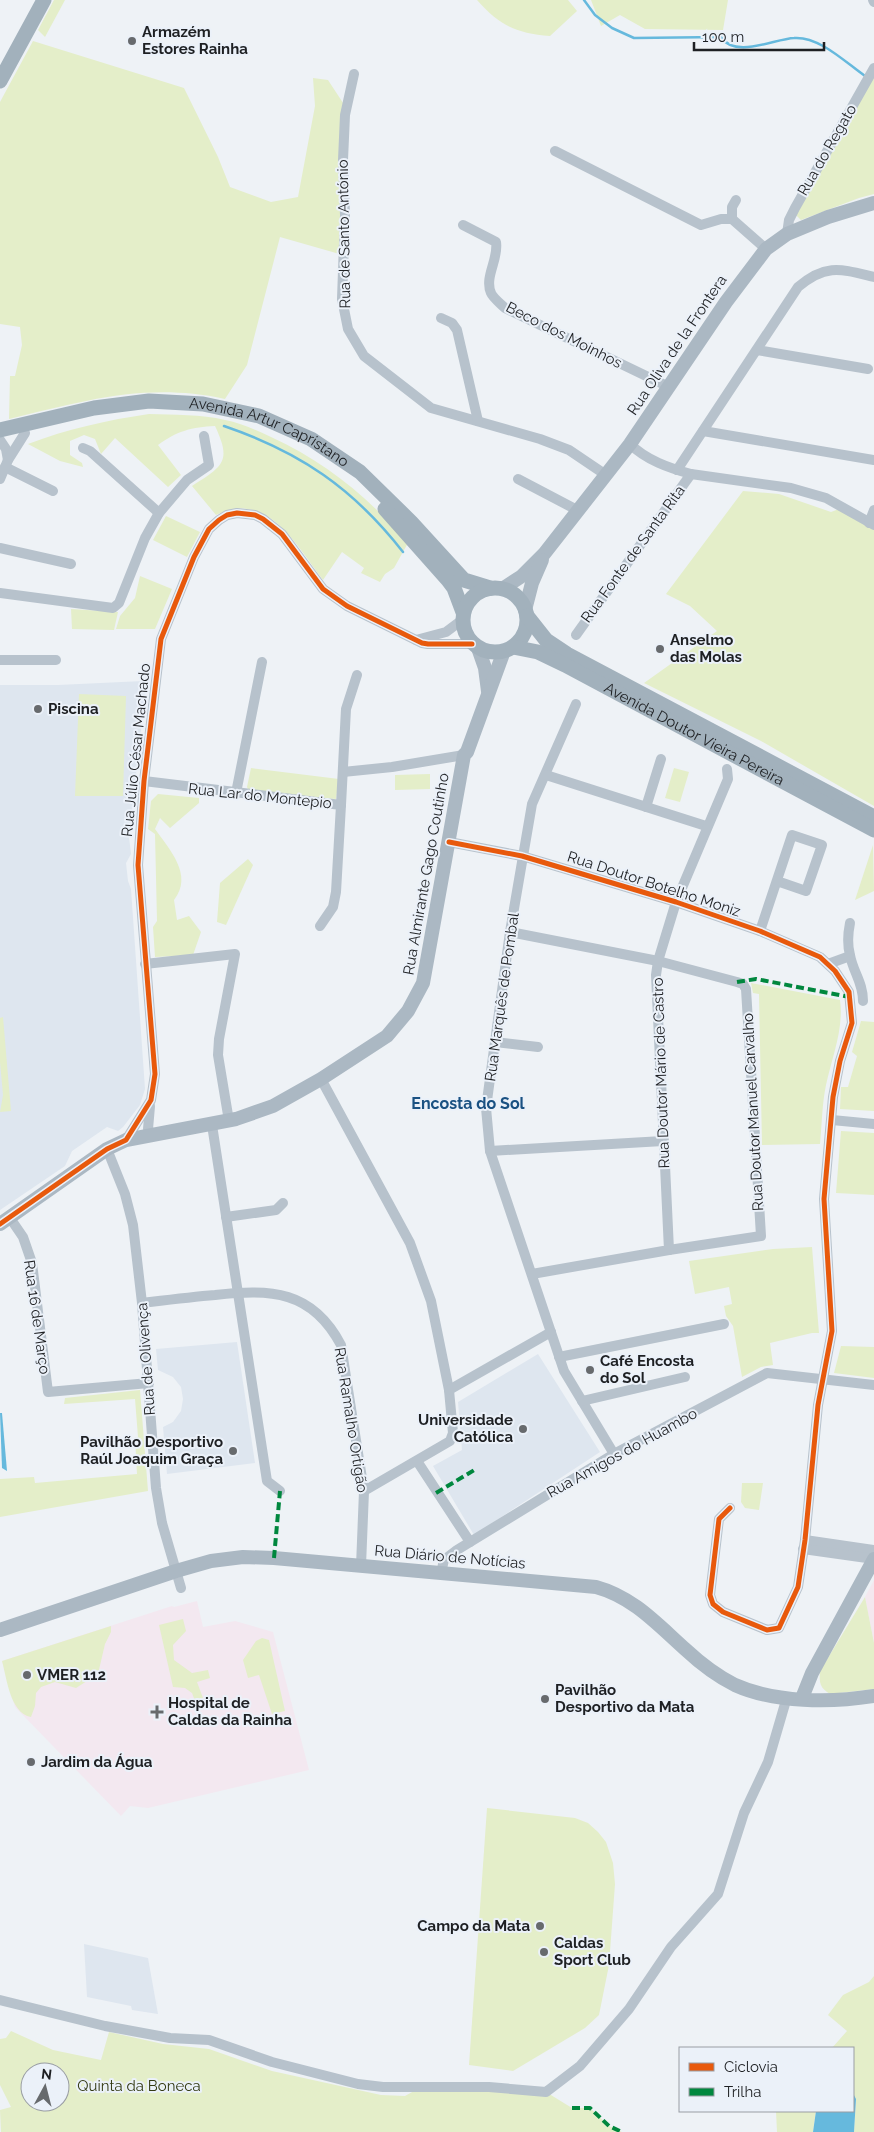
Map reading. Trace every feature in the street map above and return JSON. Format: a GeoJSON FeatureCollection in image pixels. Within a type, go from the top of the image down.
{"type":"FeatureCollection","features":[{"type":"Feature","properties":{"kind":"main road"},"geometry":{"type":"LineString","coordinates":[[0,81],[4,63],[44,0]]}},
{"type":"Feature","properties":{"kind":"main road","name":"Rua Oliva de la Frontera"},"geometry":{"type":"LineString","coordinates":[[496,588],[522,576],[544,554],[630,444],[667,386],[766,249],[787,234],[828,217],[874,203]]}},
{"type":"Feature","properties":{"kind":"main road","name":"Avenida Artur Capristano"},"geometry":{"type":"LineString","coordinates":[[0,430],[94,408],[150,401],[203,404],[259,416],[311,439],[349,464],[392,502],[463,579],[496,588]]}},
{"type":"Feature","properties":{"kind":"main road","name":"Avenida Artur Capristano"},"geometry":{"type":"LineString","coordinates":[[0,440],[70,422],[140,410],[180,409],[219,413],[262,426],[312,451],[358,483],[433,560],[454,588],[462,616]]}},
{"type":"Feature","properties":{"kind":"main road","name":"Rua Oliva de la Frontera"},"geometry":{"type":"LineString","coordinates":[[526,613],[532,583],[544,554]]}},
{"type":"Feature","properties":{"kind":"main road"},"geometry":{"type":"LineString","coordinates":[[496,588],[514,594],[526,613],[524,633],[509,649],[490,652],[475,646],[466,635],[462,616],[470,599],[476,594],[496,588]]}},
{"type":"Feature","properties":{"kind":"main road","name":"Avenida Doutor Vieira Pereira"},"geometry":{"type":"LineString","coordinates":[[526,613],[546,640],[568,654],[874,818]]}},
{"type":"Feature","properties":{"kind":"main road","name":"Rua Almirante Gago Coutinho"},"geometry":{"type":"LineString","coordinates":[[475,646],[486,672],[489,697]]}},
{"type":"Feature","properties":{"kind":"main road","name":"Avenida Doutor Vieira Pereira"},"geometry":{"type":"LineString","coordinates":[[509,649],[538,652],[565,665],[874,830]]}},
{"type":"Feature","properties":{"kind":"main road","name":"Rua Almirante Gago Coutinho"},"geometry":{"type":"LineString","coordinates":[[126,1140],[212,1125],[273,1106],[321,1080],[387,1036],[415,1001],[424,983],[464,755],[467,752],[509,649]]}},
{"type":"Feature","properties":{"kind":"main road"},"geometry":{"type":"LineString","coordinates":[[5,1221],[106,1149],[126,1140]]}},
{"type":"Feature","properties":{"kind":"main road","name":"Rua Diário de Notícias"},"geometry":{"type":"LineString","coordinates":[[0,1630],[176,1570],[211,1561],[243,1557],[568,1584],[610,1591],[641,1608],[687,1651],[720,1676],[751,1690],[802,1698],[844,1699],[874,1696]]}},
{"type":"Feature","properties":{"kind":"main road"},"geometry":{"type":"LineString","coordinates":[[802,1698],[812,1673],[874,1559]]}},
{"type":"Feature","properties":{"kind":"street","name":"Rua do Regato"},"geometry":{"type":"LineString","coordinates":[[787,234],[788,220],[874,68]]}},
{"type":"Feature","properties":{"kind":"street","name":"Rua de Santo António"},"geometry":{"type":"LineString","coordinates":[[354,74],[345,115],[343,160],[345,215],[342,299],[348,329],[364,356],[432,408],[569,450],[606,475]]}},
{"type":"Feature","properties":{"kind":"street"},"geometry":{"type":"LineString","coordinates":[[555,152],[701,224],[721,219],[732,219],[766,249]]}},
{"type":"Feature","properties":{"kind":"street"},"geometry":{"type":"LineString","coordinates":[[732,219],[732,207],[736,200]]}},
{"type":"Feature","properties":{"kind":"street","name":"Beco dos Moinhos"},"geometry":{"type":"LineString","coordinates":[[463,225],[496,242],[497,249],[489,279],[491,293],[505,308],[667,386]]}},
{"type":"Feature","properties":{"kind":"street"},"geometry":{"type":"LineString","coordinates":[[677,470],[798,287],[810,276],[823,271],[841,269],[874,277]]}},
{"type":"Feature","properties":{"kind":"street"},"geometry":{"type":"LineString","coordinates":[[441,318],[452,323],[457,330],[478,421]]}},
{"type":"Feature","properties":{"kind":"street"},"geometry":{"type":"LineString","coordinates":[[757,350],[868,369]]}},
{"type":"Feature","properties":{"kind":"street"},"geometry":{"type":"LineString","coordinates":[[704,431],[874,460]]}},
{"type":"Feature","properties":{"kind":"street"},"geometry":{"type":"LineString","coordinates":[[0,479],[25,433]]}},
{"type":"Feature","properties":{"kind":"street"},"geometry":{"type":"LineString","coordinates":[[0,593],[113,608],[123,598],[145,538],[158,513],[187,480],[209,465],[204,436]]}},
{"type":"Feature","properties":{"kind":"street"},"geometry":{"type":"LineString","coordinates":[[0,440],[6,449],[7,463]]}},
{"type":"Feature","properties":{"kind":"street"},"geometry":{"type":"LineString","coordinates":[[630,444],[640,455],[691,474],[790,488],[826,498],[872,524],[874,510]]}},
{"type":"Feature","properties":{"kind":"street"},"geometry":{"type":"LineString","coordinates":[[83,448],[90,451],[158,513]]}},
{"type":"Feature","properties":{"kind":"street"},"geometry":{"type":"LineString","coordinates":[[7,463],[53,491]]}},
{"type":"Feature","properties":{"kind":"street","name":"Rua Fonte de Santa Rita"},"geometry":{"type":"LineString","coordinates":[[576,635],[691,474]]}},
{"type":"Feature","properties":{"kind":"street"},"geometry":{"type":"LineString","coordinates":[[518,479],[577,510]]}},
{"type":"Feature","properties":{"kind":"street","name":"Rua Júlio César Machado"},"geometry":{"type":"LineString","coordinates":[[153,1135],[148,1129],[147,1120],[155,1074],[138,866],[144,781],[160,639],[201,543],[209,529],[227,515],[237,513],[255,515],[272,525],[282,534],[323,589],[347,606],[428,644],[475,646]]}},
{"type":"Feature","properties":{"kind":"street"},"geometry":{"type":"LineString","coordinates":[[0,548],[71,564]]}},
{"type":"Feature","properties":{"kind":"street"},"geometry":{"type":"LineString","coordinates":[[416,640],[446,632],[462,616]]}},
{"type":"Feature","properties":{"kind":"street"},"geometry":{"type":"LineString","coordinates":[[0,660],[56,660]]}},
{"type":"Feature","properties":{"kind":"street"},"geometry":{"type":"LineString","coordinates":[[236,793],[262,662]]}},
{"type":"Feature","properties":{"kind":"street"},"geometry":{"type":"LineString","coordinates":[[341,805],[346,709],[358,675]]}},
{"type":"Feature","properties":{"kind":"street","name":"Rua Marquês de Pombal"},"geometry":{"type":"LineString","coordinates":[[576,704],[532,804],[510,932],[486,1108],[490,1151],[564,1371],[614,1454]]}},
{"type":"Feature","properties":{"kind":"street"},"geometry":{"type":"LineString","coordinates":[[343,772],[392,767],[464,755]]}},
{"type":"Feature","properties":{"kind":"street"},"geometry":{"type":"LineString","coordinates":[[646,807],[661,759]]}},
{"type":"Feature","properties":{"kind":"street","name":"Rua Doutor Mário de Castro"},"geometry":{"type":"LineString","coordinates":[[669,1250],[656,975],[658,961],[676,902],[706,826],[728,779],[727,769]]}},
{"type":"Feature","properties":{"kind":"street"},"geometry":{"type":"LineString","coordinates":[[546,775],[706,826]]}},
{"type":"Feature","properties":{"kind":"street","name":"Rua Lar do Montepio"},"geometry":{"type":"LineString","coordinates":[[144,781],[341,805],[336,892],[333,907],[320,926]]}},
{"type":"Feature","properties":{"kind":"street"},"geometry":{"type":"LineString","coordinates":[[760,931],[776,881],[792,835],[822,845],[806,891],[776,881]]}},
{"type":"Feature","properties":{"kind":"street","name":"Rua Doutor Botelho Moniz"},"geometry":{"type":"LineString","coordinates":[[449,842],[522,856],[676,902],[760,931],[820,957],[828,964],[850,992],[852,1023],[836,1077],[824,1200],[832,1331],[822,1380],[798,1586],[779,1628],[767,1630],[723,1612],[713,1604],[710,1594],[719,1519],[730,1508]]}},
{"type":"Feature","properties":{"kind":"street"},"geometry":{"type":"LineString","coordinates":[[850,922],[848,937],[850,956],[863,988],[863,1001]]}},
{"type":"Feature","properties":{"kind":"street"},"geometry":{"type":"LineString","coordinates":[[510,932],[658,961]]}},
{"type":"Feature","properties":{"kind":"street"},"geometry":{"type":"LineString","coordinates":[[145,964],[235,954],[219,1039],[218,1055],[229,1121]]}},
{"type":"Feature","properties":{"kind":"street"},"geometry":{"type":"LineString","coordinates":[[828,964],[850,956]]}},
{"type":"Feature","properties":{"kind":"street","name":"Rua Doutor Manuel Carvalho"},"geometry":{"type":"LineString","coordinates":[[658,961],[737,982],[746,989],[761,1236],[669,1250]]}},
{"type":"Feature","properties":{"kind":"street"},"geometry":{"type":"LineString","coordinates":[[495,1042],[538,1047]]}},
{"type":"Feature","properties":{"kind":"street"},"geometry":{"type":"LineString","coordinates":[[321,1080],[410,1242],[431,1301],[449,1390],[453,1433],[450,1441],[364,1491]]}},
{"type":"Feature","properties":{"kind":"street","name":"Rua Júlio César Machado"},"geometry":{"type":"LineString","coordinates":[[126,1140],[151,1100]]}},
{"type":"Feature","properties":{"kind":"street"},"geometry":{"type":"LineString","coordinates":[[832,1120],[874,1124]]}},
{"type":"Feature","properties":{"kind":"street"},"geometry":{"type":"LineString","coordinates":[[212,1125],[267,1481],[280,1491]]}},
{"type":"Feature","properties":{"kind":"street"},"geometry":{"type":"LineString","coordinates":[[490,1151],[663,1141]]}},
{"type":"Feature","properties":{"kind":"street","name":"Rua de Olivença"},"geometry":{"type":"LineString","coordinates":[[106,1149],[125,1194],[133,1225],[142,1303],[156,1488],[162,1523],[181,1588]]}},
{"type":"Feature","properties":{"kind":"street"},"geometry":{"type":"LineString","coordinates":[[226,1217],[276,1210],[283,1203]]}},
{"type":"Feature","properties":{"kind":"street","name":"Rua 16 de Março"},"geometry":{"type":"LineString","coordinates":[[5,1221],[23,1237],[32,1263],[48,1392],[148,1383]]}},
{"type":"Feature","properties":{"kind":"street"},"geometry":{"type":"LineString","coordinates":[[532,1274],[669,1250]]}},
{"type":"Feature","properties":{"kind":"street","name":"Rua Ramalho Ortigão"},"geometry":{"type":"LineString","coordinates":[[142,1303],[239,1292],[272,1293],[287,1296],[314,1311],[331,1326],[341,1345],[364,1491],[360,1566]]}},
{"type":"Feature","properties":{"kind":"street"},"geometry":{"type":"LineString","coordinates":[[559,1357],[724,1324]]}},
{"type":"Feature","properties":{"kind":"street"},"geometry":{"type":"LineString","coordinates":[[449,1390],[551,1332]]}},
{"type":"Feature","properties":{"kind":"street","name":"Rua Amigos do Huambo"},"geometry":{"type":"LineString","coordinates":[[441,1573],[444,1560],[470,1542],[614,1454],[768,1373],[874,1385]]}},
{"type":"Feature","properties":{"kind":"street"},"geometry":{"type":"LineString","coordinates":[[582,1401],[684,1377]]}},
{"type":"Feature","properties":{"kind":"street"},"geometry":{"type":"LineString","coordinates":[[417,1461],[470,1542]]}},
{"type":"Feature","properties":{"kind":"street"},"geometry":{"type":"LineString","coordinates":[[804,1544],[874,1550]]}},
{"type":"Feature","properties":{"kind":"street"},"geometry":{"type":"LineString","coordinates":[[804,1544],[874,1559]]}},
{"type":"Feature","properties":{"kind":"street"},"geometry":{"type":"LineString","coordinates":[[0,2000],[105,2026],[170,2038],[209,2040],[272,2062],[358,2084],[383,2087],[489,2087],[546,2092],[580,2066],[629,2009],[671,1947],[718,1894],[744,1812],[768,1762],[787,1697]]}},
{"type":"Feature","properties":{"kind":"shaded area"},"geometry":{"type":"Polygon","coordinates":[[[143,681],[146,686],[129,837],[131,854],[126,863],[131,889],[145,1089],[140,1105],[123,1127],[118,1131],[107,1127],[72,1151],[65,1166],[0,1210],[0,685],[58,685],[143,681]]]}},
{"type":"Feature","properties":{"kind":"shaded area"},"geometry":{"type":"Polygon","coordinates":[[[237,1342],[255,1463],[167,1474],[163,1427],[173,1422],[181,1411],[183,1399],[181,1387],[173,1377],[158,1370],[156,1349],[237,1342]]]}},
{"type":"Feature","properties":{"kind":"shaded area","name":"Universidade Católica"},"geometry":{"type":"Polygon","coordinates":[[[538,1354],[600,1452],[474,1535],[433,1466],[462,1450],[458,1402],[538,1354]]]}},
{"type":"Feature","properties":{"kind":"shaded area"},"geometry":{"type":"Polygon","coordinates":[[[874,1580],[874,1643],[865,1597],[874,1580]]]}},
{"type":"Feature","properties":{"kind":"shaded area","name":"Hospital de Caldas da Rainha"},"geometry":{"type":"Polygon","coordinates":[[[197,1601],[203,1627],[235,1621],[273,1632],[309,1770],[148,1808],[130,1806],[121,1816],[15,1707],[2,1661],[172,1606],[197,1601]]]}},
{"type":"Feature","properties":{"kind":"shaded area"},"geometry":{"type":"Polygon","coordinates":[[[84,1944],[148,1958],[158,2014],[132,2010],[131,2006],[87,1997],[84,1944]]]}},
{"type":"Feature","properties":{"kind":"green space"},"geometry":{"type":"Polygon","coordinates":[[[54,0],[65,0],[45,37],[38,30],[54,0]]]}},
{"type":"Feature","properties":{"kind":"green space"},"geometry":{"type":"Polygon","coordinates":[[[477,0],[568,0],[577,11],[550,36],[527,33],[509,27],[493,16],[477,0]]]}},
{"type":"Feature","properties":{"kind":"green space"},"geometry":{"type":"Polygon","coordinates":[[[591,0],[728,0],[723,30],[645,29],[620,15],[601,26],[591,0]]]}},
{"type":"Feature","properties":{"kind":"green space"},"geometry":{"type":"Polygon","coordinates":[[[33,41],[184,88],[218,157],[230,187],[271,202],[298,197],[315,106],[313,78],[328,80],[347,109],[343,255],[280,237],[247,365],[225,399],[169,392],[142,393],[90,400],[9,419],[10,376],[15,376],[22,345],[20,327],[0,324],[0,102],[33,41]]]}},
{"type":"Feature","properties":{"kind":"green space"},"geometry":{"type":"Polygon","coordinates":[[[874,74],[874,194],[801,220],[795,214],[874,74]]]}},
{"type":"Feature","properties":{"kind":"green space"},"geometry":{"type":"Polygon","coordinates":[[[149,414],[197,416],[231,421],[265,434],[310,458],[346,482],[378,511],[408,543],[394,568],[385,574],[380,582],[361,573],[364,568],[342,552],[323,580],[291,538],[279,525],[265,515],[251,509],[234,509],[216,515],[192,486],[211,473],[222,462],[223,448],[215,426],[199,427],[185,431],[172,436],[158,445],[181,475],[168,487],[115,438],[101,454],[95,439],[84,435],[70,441],[70,455],[82,463],[83,467],[60,461],[28,444],[88,426],[149,414]]]}},
{"type":"Feature","properties":{"kind":"green space"},"geometry":{"type":"Polygon","coordinates":[[[743,491],[779,494],[831,512],[839,509],[874,529],[874,806],[761,741],[644,683],[717,631],[690,606],[666,594],[743,491]]]}},
{"type":"Feature","properties":{"kind":"green space"},"geometry":{"type":"Polygon","coordinates":[[[166,516],[200,532],[187,557],[153,540],[166,516]]]}},
{"type":"Feature","properties":{"kind":"green space"},"geometry":{"type":"Polygon","coordinates":[[[140,576],[172,589],[155,629],[116,629],[120,616],[135,598],[140,576]]]}},
{"type":"Feature","properties":{"kind":"green space"},"geometry":{"type":"Polygon","coordinates":[[[71,609],[118,612],[114,630],[72,629],[71,609]]]}},
{"type":"Feature","properties":{"kind":"green space"},"geometry":{"type":"Polygon","coordinates":[[[79,694],[126,696],[123,796],[75,796],[79,694]]]}},
{"type":"Feature","properties":{"kind":"green space"},"geometry":{"type":"Polygon","coordinates":[[[251,768],[339,779],[336,799],[249,791],[247,787],[251,768]]]}},
{"type":"Feature","properties":{"kind":"green space"},"geometry":{"type":"Polygon","coordinates":[[[674,768],[689,772],[680,802],[665,798],[674,768]]]}},
{"type":"Feature","properties":{"kind":"green space"},"geometry":{"type":"Polygon","coordinates":[[[430,774],[430,789],[395,790],[395,775],[430,774]]]}},
{"type":"Feature","properties":{"kind":"green space"},"geometry":{"type":"Polygon","coordinates":[[[158,794],[199,798],[199,803],[170,828],[160,818],[155,829],[172,854],[180,872],[180,891],[174,900],[177,920],[189,916],[201,932],[193,955],[155,957],[153,927],[157,921],[155,834],[148,829],[151,801],[158,794]]]}},
{"type":"Feature","properties":{"kind":"green space"},"geometry":{"type":"Polygon","coordinates":[[[873,845],[874,891],[855,900],[873,845]]]}},
{"type":"Feature","properties":{"kind":"green space"},"geometry":{"type":"Polygon","coordinates":[[[248,859],[253,865],[226,925],[217,922],[220,883],[248,859]]]}},
{"type":"Feature","properties":{"kind":"green space"},"geometry":{"type":"Polygon","coordinates":[[[751,983],[840,1000],[839,1032],[828,1074],[820,1144],[762,1145],[759,994],[753,993],[751,983]]]}},
{"type":"Feature","properties":{"kind":"green space"},"geometry":{"type":"Polygon","coordinates":[[[3,1017],[11,1111],[0,1112],[3,1095],[0,1062],[0,1018],[3,1017]]]}},
{"type":"Feature","properties":{"kind":"green space"},"geometry":{"type":"Polygon","coordinates":[[[861,1021],[874,1022],[874,1111],[840,1109],[841,1087],[848,1087],[857,1056],[852,1052],[861,1021]]]}},
{"type":"Feature","properties":{"kind":"green space"},"geometry":{"type":"Polygon","coordinates":[[[841,1131],[874,1133],[874,1195],[836,1193],[841,1131]]]}},
{"type":"Feature","properties":{"kind":"green space"},"geometry":{"type":"Polygon","coordinates":[[[812,1247],[819,1333],[770,1343],[773,1365],[761,1367],[742,1377],[733,1326],[726,1316],[724,1306],[732,1304],[729,1287],[695,1294],[689,1261],[773,1249],[812,1247]]]}},
{"type":"Feature","properties":{"kind":"green space"},"geometry":{"type":"Polygon","coordinates":[[[841,1346],[874,1347],[874,1378],[834,1373],[841,1346]]]}},
{"type":"Feature","properties":{"kind":"green space"},"geometry":{"type":"Polygon","coordinates":[[[140,1390],[148,1491],[0,1517],[0,1479],[34,1477],[35,1483],[137,1474],[135,1437],[138,1437],[135,1399],[64,1404],[65,1398],[140,1390]]]}},
{"type":"Feature","properties":{"kind":"green space"},"geometry":{"type":"Polygon","coordinates":[[[742,1483],[763,1483],[759,1510],[745,1508],[741,1502],[742,1483]]]}},
{"type":"Feature","properties":{"kind":"green space"},"geometry":{"type":"Polygon","coordinates":[[[865,1597],[874,1643],[874,1689],[830,1694],[821,1685],[820,1671],[865,1597]]]}},
{"type":"Feature","properties":{"kind":"green space"},"geometry":{"type":"Polygon","coordinates":[[[183,1619],[186,1631],[173,1645],[174,1660],[192,1673],[208,1670],[210,1678],[197,1682],[203,1698],[195,1701],[192,1693],[185,1688],[173,1687],[159,1625],[183,1619]]]}},
{"type":"Feature","properties":{"kind":"green space"},"geometry":{"type":"Polygon","coordinates":[[[111,1626],[111,1632],[105,1644],[98,1674],[76,1688],[55,1682],[41,1687],[36,1693],[35,1706],[31,1717],[18,1709],[10,1694],[2,1661],[111,1626]]]}},
{"type":"Feature","properties":{"kind":"green space"},"geometry":{"type":"Polygon","coordinates":[[[262,1638],[269,1640],[285,1711],[272,1714],[259,1675],[248,1678],[243,1660],[256,1641],[262,1638]]]}},
{"type":"Feature","properties":{"kind":"green space","name":"Caldas Sport Club"},"geometry":{"type":"Polygon","coordinates":[[[487,1808],[575,1818],[588,1823],[606,1842],[613,1863],[615,1884],[609,1965],[599,2015],[585,2028],[513,2071],[469,2065],[487,1808]]]}},
{"type":"Feature","properties":{"kind":"green space"},"geometry":{"type":"Polygon","coordinates":[[[874,1976],[874,2132],[854,2132],[856,2099],[854,2095],[854,2047],[833,2047],[847,2031],[828,2015],[843,1995],[869,1982],[874,1976]]]}},
{"type":"Feature","properties":{"kind":"green space","name":"Quinta da Boneca"},"geometry":{"type":"Polygon","coordinates":[[[11,2031],[53,2050],[101,2060],[109,2032],[163,2044],[209,2049],[272,2071],[381,2095],[405,2096],[421,2087],[546,2092],[572,2108],[590,2108],[609,2126],[622,2132],[1,2132],[0,2110],[11,2107],[0,2085],[0,2039],[6,2038],[11,2031]]]}},
{"type":"Feature","properties":{"kind":"green space"},"geometry":{"type":"Polygon","coordinates":[[[776,2112],[816,2112],[813,2132],[777,2132],[776,2112]]]}},
{"type":"Feature","properties":{"kind":"water"},"geometry":{"type":"Polygon","coordinates":[[[0,1413],[2,1413],[7,1471],[2,1468],[0,1413]]]}},
{"type":"Feature","properties":{"kind":"water"},"geometry":{"type":"Polygon","coordinates":[[[854,2095],[856,2099],[854,2132],[813,2132],[816,2112],[854,2112],[854,2095]]]}},
{"type":"Feature","properties":{"kind":"waterway"},"geometry":{"type":"LineString","coordinates":[[584,0],[595,15],[612,28],[634,38],[721,37],[727,43],[736,47],[755,46],[786,39],[803,38],[822,45],[865,76]]}},
{"type":"Feature","properties":{"kind":"waterway"},"geometry":{"type":"LineString","coordinates":[[224,426],[277,448],[301,460],[323,475],[365,509],[403,552]]}},
{"type":"Feature","properties":{"kind":"marked path"},"geometry":{"type":"LineString","coordinates":[[737,982],[756,979],[850,997]]}},
{"type":"Feature","properties":{"kind":"marked path"},"geometry":{"type":"LineString","coordinates":[[436,1493],[476,1469]]}},
{"type":"Feature","properties":{"kind":"marked path"},"geometry":{"type":"LineString","coordinates":[[274,1558],[280,1491]]}},
{"type":"Feature","properties":{"kind":"marked path"},"geometry":{"type":"LineString","coordinates":[[572,2108],[590,2108],[609,2126],[622,2132]]}},
{"type":"Feature","properties":{"kind":"cycle path"},"geometry":{"type":"LineString","coordinates":[[0,1224],[107,1149],[126,1140],[151,1100],[155,1074],[138,865],[144,781],[161,639],[194,557],[209,529],[227,515],[237,513],[255,515],[282,534],[323,589],[347,606],[422,643],[472,644]]}},
{"type":"Feature","properties":{"kind":"cycle path"},"geometry":{"type":"LineString","coordinates":[[449,842],[522,856],[676,902],[760,931],[820,957],[835,971],[849,992],[852,1023],[840,1061],[833,1097],[824,1199],[832,1331],[818,1405],[805,1540],[798,1587],[779,1628],[767,1630],[723,1612],[713,1604],[710,1595],[719,1519],[730,1508]]}},
{"type":"Feature","properties":{"kind":"place","name":"Armazém Estores Rainha"},"geometry":{"type":"Point","coordinates":[132,41]}},
{"type":"Feature","properties":{"kind":"place","name":"Anselmo das Molas"},"geometry":{"type":"Point","coordinates":[660,649]}},
{"type":"Feature","properties":{"kind":"place","name":"Piscina"},"geometry":{"type":"Point","coordinates":[38,709]}},
{"type":"Feature","properties":{"kind":"place","name":"Café Encosta do Sol"},"geometry":{"type":"Point","coordinates":[590,1370]}},
{"type":"Feature","properties":{"kind":"place","name":"Universidade Católica"},"geometry":{"type":"Point","coordinates":[523,1429]}},
{"type":"Feature","properties":{"kind":"place","name":"Pavilhão Desportivo Raúl Joaquim Graça"},"geometry":{"type":"Point","coordinates":[233,1451]}},
{"type":"Feature","properties":{"kind":"place","name":"VMER 112"},"geometry":{"type":"Point","coordinates":[27,1675]}},
{"type":"Feature","properties":{"kind":"place","name":"Pavilhão Desportivo da Mata"},"geometry":{"type":"Point","coordinates":[545,1699]}},
{"type":"Feature","properties":{"kind":"place","name":"Hospital de Caldas da Rainha"},"geometry":{"type":"Point","coordinates":[157,1712]}},
{"type":"Feature","properties":{"kind":"place","name":"Jardim da Água"},"geometry":{"type":"Point","coordinates":[31,1762]}},
{"type":"Feature","properties":{"kind":"place","name":"Campo da Mata"},"geometry":{"type":"Point","coordinates":[540,1926]}},
{"type":"Feature","properties":{"kind":"place","name":"Caldas Sport Club"},"geometry":{"type":"Point","coordinates":[544,1952]}},
{"type":"Feature","properties":{"kind":"district","name":"Encosta do Sol"},"geometry":{"type":"Point","coordinates":[468,1103]}}]}
